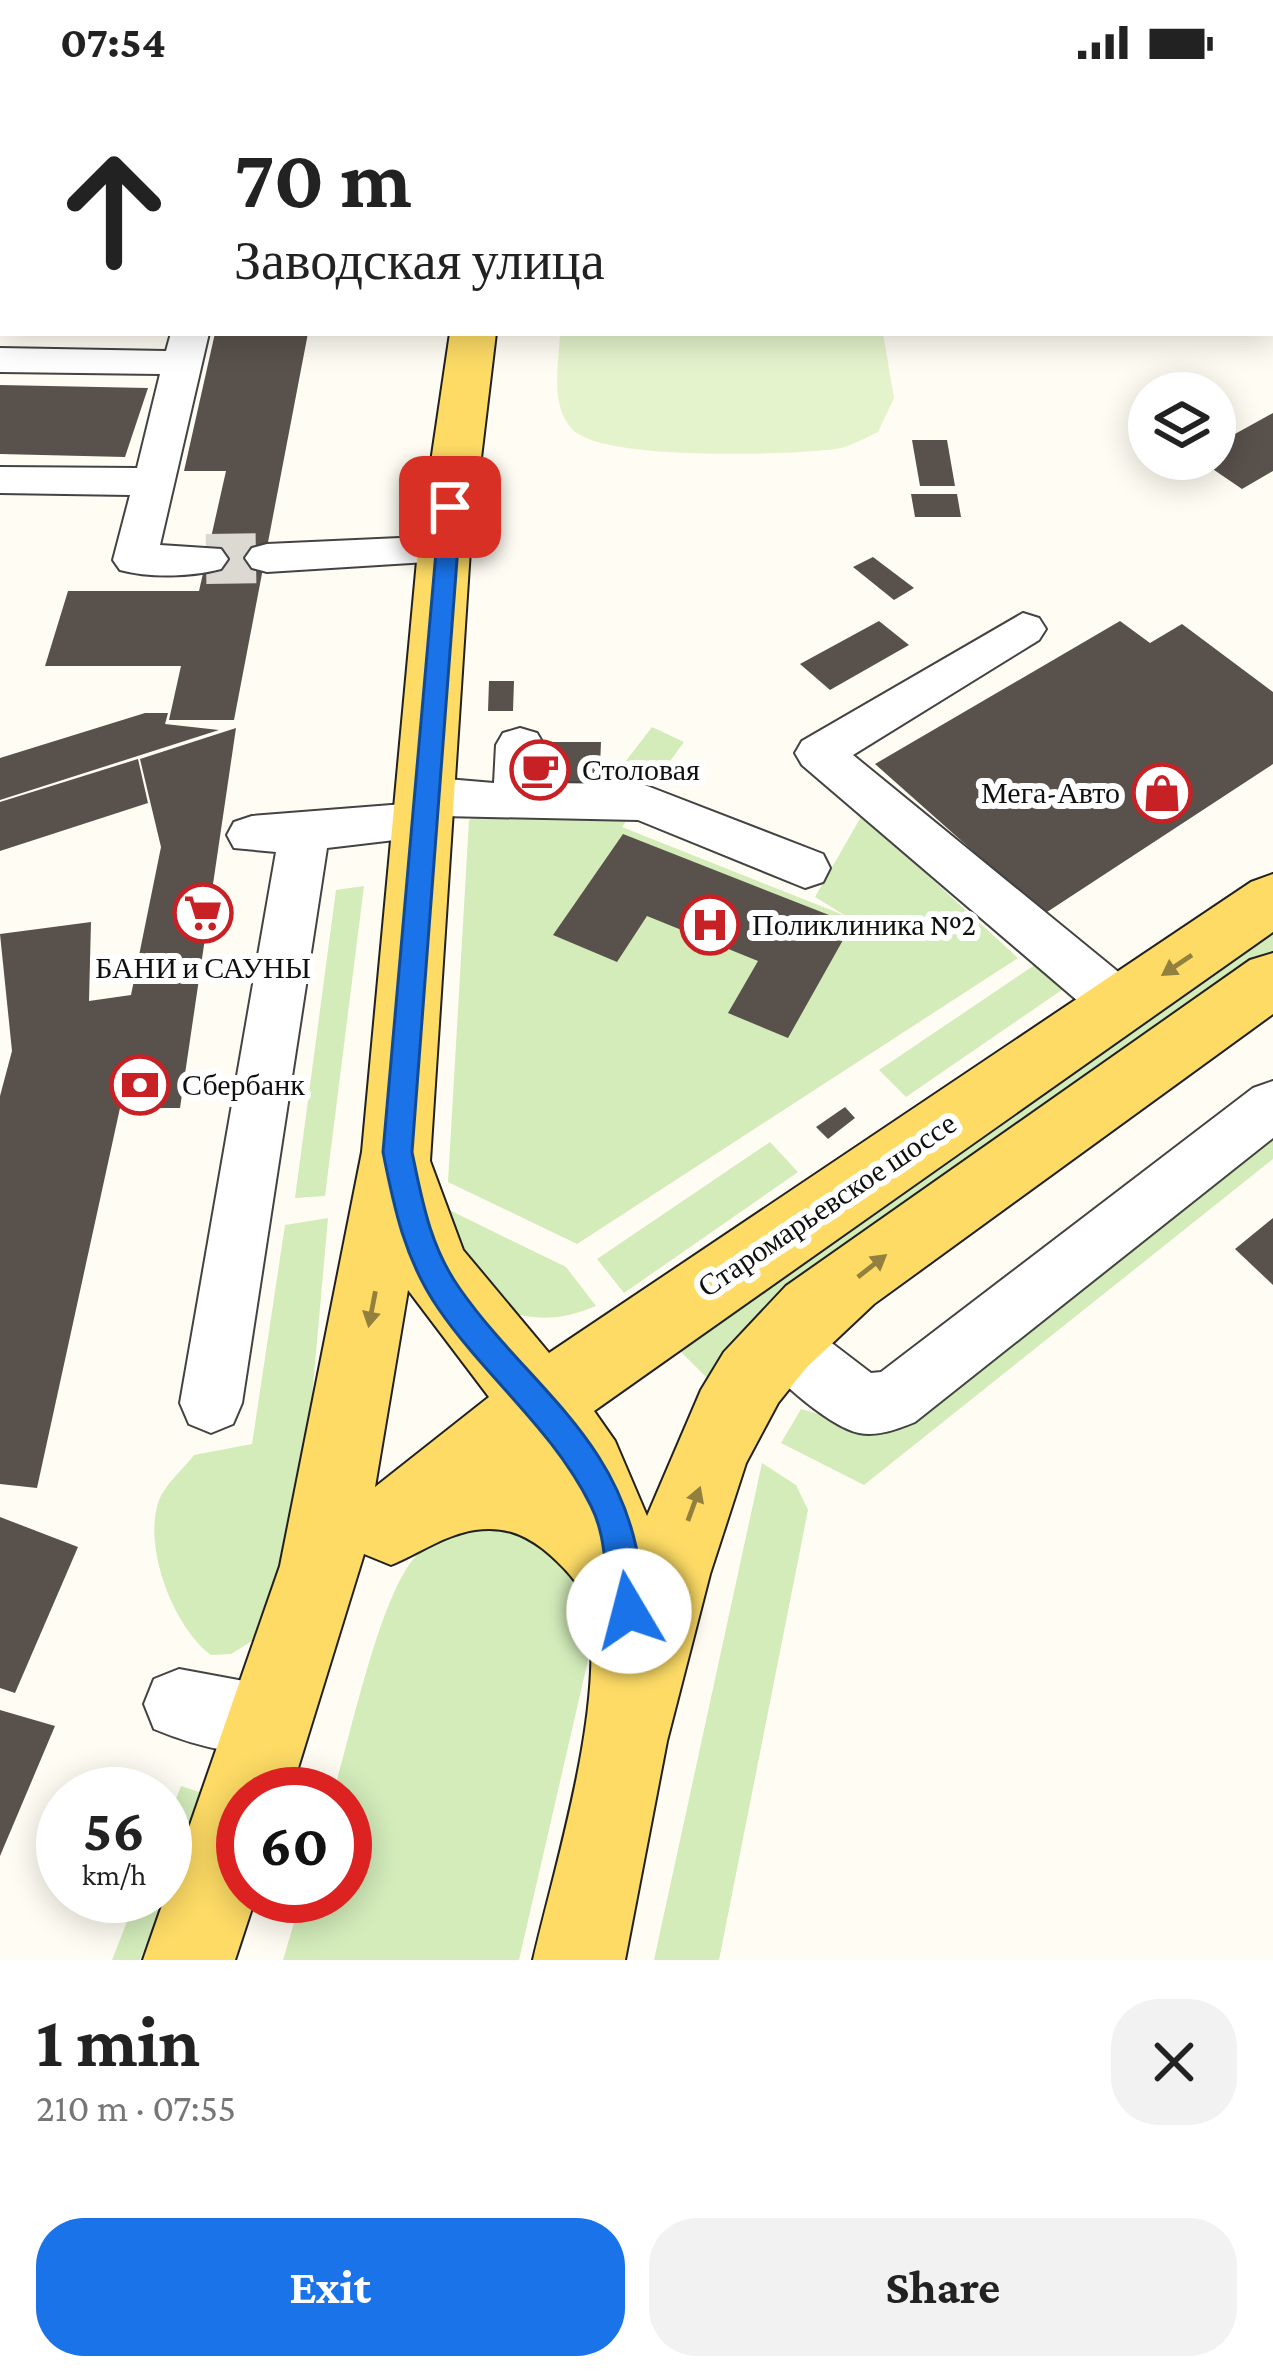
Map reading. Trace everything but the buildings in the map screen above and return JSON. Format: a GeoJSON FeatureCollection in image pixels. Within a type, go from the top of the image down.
{"type":"FeatureCollection","features":[{"type":"Feature","properties":{"kind":"main road"},"geometry":{"type":"LineString","coordinates":[[255,1767],[321,1566],[397,1152],[445,550],[473,336]]}},
{"type":"Feature","properties":{"kind":"main road","name":"Старомарьевское шоссе"},"geometry":{"type":"LineString","coordinates":[[391,1525],[542,1402],[1273,899]]}},
{"type":"Feature","properties":{"kind":"main road"},"geometry":{"type":"LineString","coordinates":[[579,1960],[626,1738],[689,1518],[727,1417],[782,1341],[870,1266],[1273,979]]}},
{"type":"Feature","properties":{"kind":"main road"},"geometry":{"type":"LineString","coordinates":[[397,1152],[414,1234],[449,1299],[542,1402],[605,1497],[620,1540],[634,1678],[626,1738]]}},
{"type":"Feature","properties":{"kind":"main road"},"geometry":{"type":"LineString","coordinates":[[449,1299],[487,1330],[538,1349],[598,1347],[641,1333]]}},
{"type":"Feature","properties":{"kind":"main road"},"geometry":{"type":"LineString","coordinates":[[255,1767],[343,1577],[391,1525],[445,1496],[491,1488],[563,1509],[602,1549],[625,1587]]}},
{"type":"Feature","properties":{"kind":"main road"},"geometry":{"type":"LineString","coordinates":[[188,1960],[216,1879]]}},
{"type":"Feature","properties":{"kind":"lane"},"geometry":{"type":"LineString","coordinates":[[0,360],[186,348],[135,560],[206,559]]}},
{"type":"Feature","properties":{"kind":"lane"},"geometry":{"type":"LineString","coordinates":[[0,480],[154,482]]}},
{"type":"Feature","properties":{"kind":"lane"},"geometry":{"type":"LineString","coordinates":[[267,558],[445,550]]}},
{"type":"Feature","properties":{"kind":"lane"},"geometry":{"type":"LineString","coordinates":[[1023,629],[819,753],[1119,1004]]}},
{"type":"Feature","properties":{"kind":"lane"},"geometry":{"type":"LineString","coordinates":[[518,801],[520,745]]}},
{"type":"Feature","properties":{"kind":"lane"},"geometry":{"type":"LineString","coordinates":[[211,1403],[279,831],[422,808],[518,801],[642,802],[806,868]]}},
{"type":"Feature","properties":{"kind":"lane"},"geometry":{"type":"LineString","coordinates":[[782,1341],[861,1404],[893,1401],[1273,1105]]}},
{"type":"Feature","properties":{"kind":"lane"},"geometry":{"type":"LineString","coordinates":[[179,1704],[248,1767]]}},
{"type":"Feature","properties":{"kind":"green space"},"geometry":{"type":"Polygon","coordinates":[[[560,336],[884,336],[894,398],[878,432],[836,449],[740,454],[657,451],[591,440],[573,430],[561,409],[560,336]]]}},
{"type":"Feature","properties":{"kind":"green space"},"geometry":{"type":"Polygon","coordinates":[[[652,727],[684,742],[622,827],[846,916],[815,897],[862,815],[1018,958],[577,1244],[448,1182],[469,820],[533,791],[602,792],[652,727]]]}},
{"type":"Feature","properties":{"kind":"green space"},"geometry":{"type":"Polygon","coordinates":[[[364,886],[325,1196],[295,1198],[336,890],[364,886]]]}},
{"type":"Feature","properties":{"kind":"green space"},"geometry":{"type":"Polygon","coordinates":[[[1273,927],[1273,957],[745,1331],[709,1380],[677,1348],[1273,927]]]}},
{"type":"Feature","properties":{"kind":"green space"},"geometry":{"type":"Polygon","coordinates":[[[1045,958],[1072,983],[906,1097],[879,1070],[1045,958]]]}},
{"type":"Feature","properties":{"kind":"green space"},"geometry":{"type":"Polygon","coordinates":[[[1273,1118],[1273,1159],[864,1485],[781,1443],[801,1409],[860,1426],[1273,1118]]]}},
{"type":"Feature","properties":{"kind":"green space"},"geometry":{"type":"Polygon","coordinates":[[[770,1142],[798,1172],[624,1293],[597,1259],[770,1142]]]}},
{"type":"Feature","properties":{"kind":"green space"},"geometry":{"type":"Polygon","coordinates":[[[439,1205],[566,1267],[596,1306],[566,1316],[537,1317],[479,1298],[439,1205]]]}},
{"type":"Feature","properties":{"kind":"green space"},"geometry":{"type":"Polygon","coordinates":[[[328,1218],[303,1498],[252,1641],[231,1654],[211,1655],[185,1626],[165,1585],[155,1540],[159,1500],[194,1455],[252,1444],[285,1225],[328,1218]]]}},
{"type":"Feature","properties":{"kind":"green space"},"geometry":{"type":"Polygon","coordinates":[[[762,1463],[796,1485],[808,1510],[719,1960],[654,1960],[762,1463]]]}},
{"type":"Feature","properties":{"kind":"green space"},"geometry":{"type":"Polygon","coordinates":[[[481,1519],[554,1536],[593,1602],[591,1647],[519,1960],[283,1960],[294,1923],[372,1923],[372,1767],[340,1767],[390,1601],[416,1556],[446,1533],[481,1519]]]}},
{"type":"Feature","properties":{"kind":"green space"},"geometry":{"type":"Polygon","coordinates":[[[192,1790],[205,1794],[192,1827],[192,1790]]]}},
{"type":"Feature","properties":{"kind":"green space"},"geometry":{"type":"Polygon","coordinates":[[[126,1923],[154,1923],[140,1960],[112,1960],[126,1923]]]}},
{"type":"Feature","properties":{"kind":"tunnel"},"geometry":{"type":"LineString","coordinates":[[206,559],[267,558]]}},
{"type":"Feature","properties":{"kind":"place","name":"Столовая"},"geometry":{"type":"Point","coordinates":[540,770]}},
{"type":"Feature","properties":{"kind":"place","name":"Мега-Авто"},"geometry":{"type":"Point","coordinates":[1162,793]}},
{"type":"Feature","properties":{"kind":"place","name":"БАНИ и САУНЫ"},"geometry":{"type":"Point","coordinates":[203,913]}},
{"type":"Feature","properties":{"kind":"place","name":"Поликлиника №2"},"geometry":{"type":"Point","coordinates":[710,925]}},
{"type":"Feature","properties":{"kind":"place","name":"Сбербанк"},"geometry":{"type":"Point","coordinates":[140,1085]}},
{"type":"Feature","properties":{"kind":"route"},"geometry":{"type":"LineString","coordinates":[[450,507],[397,1152],[414,1234],[449,1299],[542,1402],[605,1497],[620,1540],[629,1611]]}}]}
